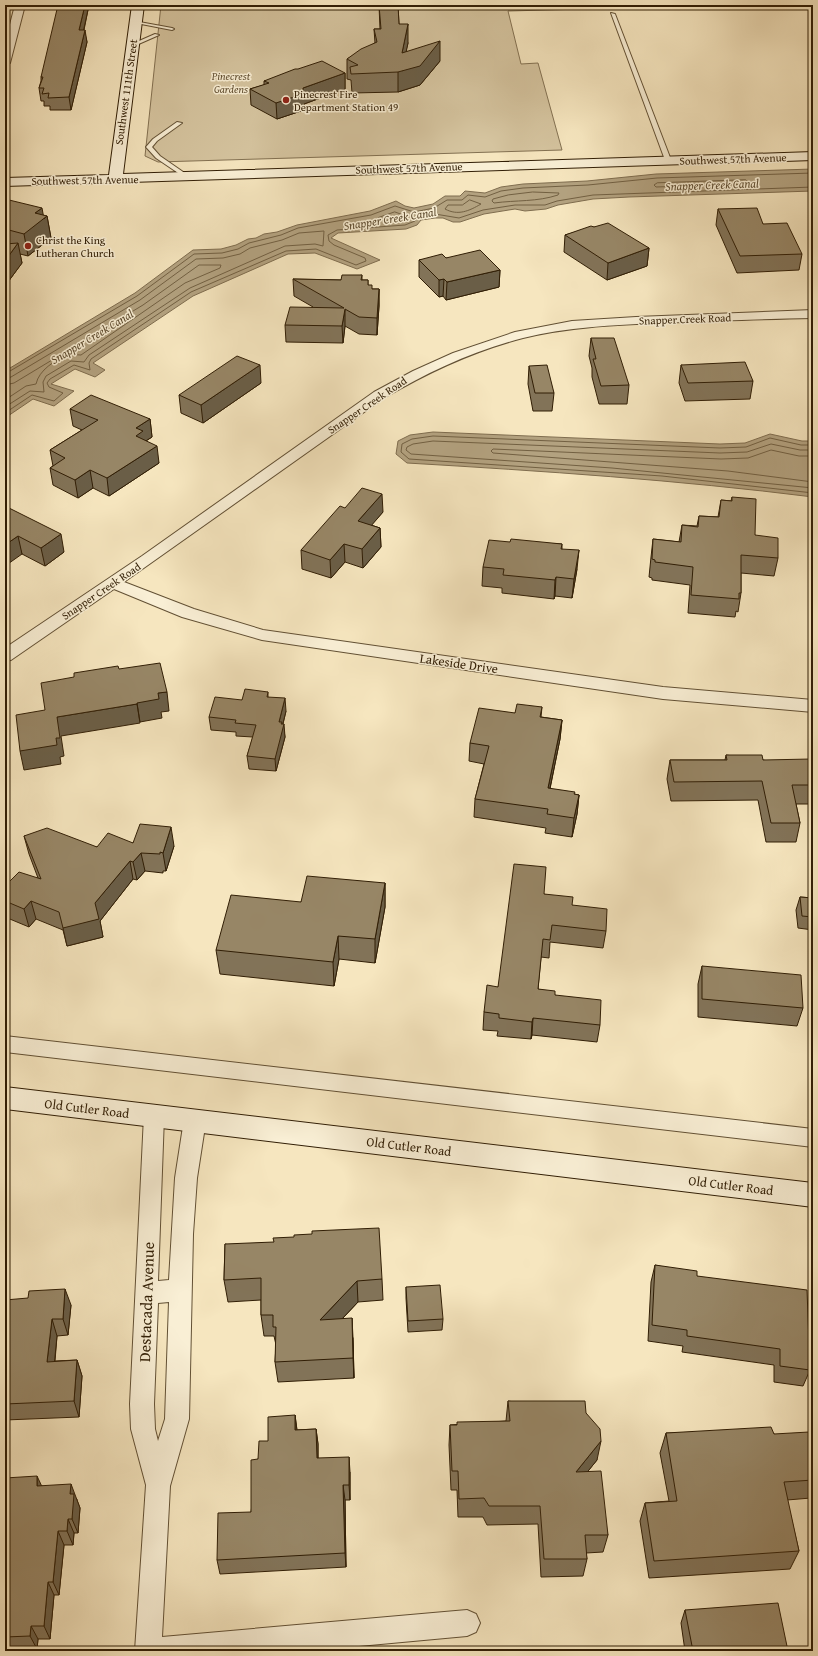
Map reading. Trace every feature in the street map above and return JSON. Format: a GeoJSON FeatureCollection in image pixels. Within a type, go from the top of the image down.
{"type":"FeatureCollection","features":[{"type":"Feature","properties":{"kind":"main road","name":"Southwest 111th Street"},"geometry":{"type":"LineString","coordinates":[[115,179],[138,5]]}},
{"type":"Feature","properties":{"kind":"main road","name":"Southwest 57th Avenue"},"geometry":{"type":"LineString","coordinates":[[5,182],[813,156]]}},
{"type":"Feature","properties":{"kind":"main road","name":"Old Cutler Road"},"geometry":{"type":"LineString","coordinates":[[5,1098],[813,1195]]}},
{"type":"Feature","properties":{"kind":"street"},"geometry":{"type":"LineString","coordinates":[[5,63],[20,5]]}},
{"type":"Feature","properties":{"kind":"street","name":"Snapper Creek Road"},"geometry":{"type":"LineString","coordinates":[[5,656],[113,583],[379,395],[412,375],[455,355],[527,333],[560,327],[621,321],[813,314]]}},
{"type":"Feature","properties":{"kind":"street","name":"Lakeside Drive"},"geometry":{"type":"LineString","coordinates":[[113,583],[188,613],[262,635],[543,674],[656,692],[750,702],[813,706]]}},
{"type":"Feature","properties":{"kind":"street"},"geometry":{"type":"LineString","coordinates":[[5,1044],[813,1138]]}},
{"type":"Feature","properties":{"kind":"street","name":"Destacada Avenue"},"geometry":{"type":"LineString","coordinates":[[154,1116],[142,1404],[143,1429],[158,1486]]}},
{"type":"Feature","properties":{"kind":"street","name":"Destacada Avenue"},"geometry":{"type":"LineString","coordinates":[[148,1651],[158,1486],[176,1419],[184,1196],[195,1120]]}},
{"type":"Feature","properties":{"kind":"street"},"geometry":{"type":"LineString","coordinates":[[146,1293],[180,1290]]}},
{"type":"Feature","properties":{"kind":"street"},"geometry":{"type":"LineString","coordinates":[[152,1651],[316,1638],[387,1629],[467,1623]]}},
{"type":"Feature","properties":{"kind":"lane"},"geometry":{"type":"LineString","coordinates":[[613,14],[668,160]]}},
{"type":"Feature","properties":{"kind":"lane"},"geometry":{"type":"LineString","coordinates":[[136,22],[172,28]]}},
{"type":"Feature","properties":{"kind":"lane"},"geometry":{"type":"LineString","coordinates":[[132,45],[157,35]]}},
{"type":"Feature","properties":{"kind":"lane"},"geometry":{"type":"LineString","coordinates":[[179,123],[155,140],[149,147],[158,157],[187,177]]}},
{"type":"Feature","properties":{"kind":"green space","name":"Pinecrest Gardens"},"geometry":{"type":"Polygon","coordinates":[[[161,5],[620,5],[622,8],[508,11],[521,64],[538,63],[562,150],[158,162],[145,156],[161,5]]]}},
{"type":"Feature","properties":{"kind":"water","name":"Snapper Creek Canal"},"geometry":{"type":"Polygon","coordinates":[[[813,169],[813,191],[593,199],[558,205],[546,209],[525,211],[515,209],[484,214],[460,222],[453,222],[443,218],[435,218],[421,220],[417,225],[406,229],[338,233],[331,238],[380,260],[357,269],[315,253],[288,254],[193,296],[93,363],[105,370],[95,377],[75,369],[51,384],[74,391],[54,406],[33,399],[5,418],[5,371],[135,293],[193,250],[221,249],[264,234],[277,232],[297,225],[370,211],[396,201],[405,206],[414,208],[433,204],[445,196],[460,196],[465,191],[485,193],[501,187],[523,184],[587,181],[656,174],[813,169]]]}},
{"type":"Feature","properties":{"kind":"water"},"geometry":{"type":"Polygon","coordinates":[[[433,432],[720,444],[745,443],[770,434],[802,441],[813,441],[813,497],[610,477],[407,463],[396,454],[398,441],[410,435],[433,432]]]}},
{"type":"Feature","properties":{"kind":"building"},"geometry":{"type":"Polygon","coordinates":[[[58,5],[85,5],[79,30],[85,30],[69,97],[48,98],[49,93],[42,94],[44,88],[39,88],[43,77],[41,77],[58,5]]]}},
{"type":"Feature","properties":{"kind":"building"},"geometry":{"type":"Polygon","coordinates":[[[379,5],[398,5],[399,24],[408,24],[402,53],[440,41],[420,66],[398,72],[351,74],[350,67],[358,65],[347,59],[361,49],[377,42],[374,29],[381,29],[379,5]]]}},
{"type":"Feature","properties":{"kind":"building"},"geometry":{"type":"Polygon","coordinates":[[[322,61],[345,73],[303,88],[303,94],[276,103],[250,89],[269,83],[264,81],[295,69],[322,61]]]}},
{"type":"Feature","properties":{"kind":"building"},"geometry":{"type":"Polygon","coordinates":[[[5,199],[42,208],[35,213],[47,216],[24,234],[5,229],[5,199]]]}},
{"type":"Feature","properties":{"kind":"building"},"geometry":{"type":"Polygon","coordinates":[[[757,208],[763,224],[787,223],[802,254],[740,256],[718,209],[757,208]]]}},
{"type":"Feature","properties":{"kind":"building"},"geometry":{"type":"Polygon","coordinates":[[[608,223],[649,248],[608,263],[565,235],[591,226],[594,227],[608,223]]]}},
{"type":"Feature","properties":{"kind":"building"},"geometry":{"type":"Polygon","coordinates":[[[18,243],[5,261],[5,244],[18,243]]]}},
{"type":"Feature","properties":{"kind":"building"},"geometry":{"type":"Polygon","coordinates":[[[480,250],[500,270],[447,282],[444,279],[439,280],[419,260],[442,254],[446,258],[480,250]]]}},
{"type":"Feature","properties":{"kind":"building"},"geometry":{"type":"Polygon","coordinates":[[[342,275],[362,275],[361,280],[368,280],[368,285],[372,285],[372,289],[379,289],[377,318],[359,317],[345,309],[342,326],[285,325],[290,307],[344,308],[293,279],[341,280],[342,275]]]}},
{"type":"Feature","properties":{"kind":"building"},"geometry":{"type":"Polygon","coordinates":[[[591,338],[614,338],[629,385],[601,386],[593,359],[596,359],[591,338]]]}},
{"type":"Feature","properties":{"kind":"building"},"geometry":{"type":"Polygon","coordinates":[[[237,356],[260,365],[201,405],[179,395],[237,356]]]}},
{"type":"Feature","properties":{"kind":"building"},"geometry":{"type":"Polygon","coordinates":[[[745,362],[753,381],[688,383],[681,365],[745,362]]]}},
{"type":"Feature","properties":{"kind":"building"},"geometry":{"type":"Polygon","coordinates":[[[547,365],[554,393],[535,393],[529,366],[547,365]]]}},
{"type":"Feature","properties":{"kind":"building"},"geometry":{"type":"Polygon","coordinates":[[[91,395],[150,419],[136,428],[143,431],[136,436],[157,446],[107,478],[90,470],[75,480],[50,468],[65,458],[50,450],[98,420],[70,409],[91,395]]]}},
{"type":"Feature","properties":{"kind":"building"},"geometry":{"type":"Polygon","coordinates":[[[362,488],[382,494],[358,521],[380,528],[362,549],[344,544],[330,560],[301,550],[340,506],[345,508],[362,488]]]}},
{"type":"Feature","properties":{"kind":"building"},"geometry":{"type":"Polygon","coordinates":[[[732,497],[756,499],[755,535],[778,538],[778,558],[741,555],[741,593],[739,593],[739,599],[691,595],[693,567],[655,562],[655,560],[652,559],[653,539],[681,542],[682,525],[698,527],[699,516],[719,517],[721,500],[732,501],[732,497]]]}},
{"type":"Feature","properties":{"kind":"building"},"geometry":{"type":"Polygon","coordinates":[[[5,506],[61,534],[41,548],[18,536],[5,545],[5,506]]]}},
{"type":"Feature","properties":{"kind":"building"},"geometry":{"type":"Polygon","coordinates":[[[511,539],[562,544],[561,549],[579,550],[574,579],[556,577],[555,580],[503,575],[504,569],[483,567],[489,540],[510,542],[511,539]]]}},
{"type":"Feature","properties":{"kind":"building"},"geometry":{"type":"Polygon","coordinates":[[[160,663],[167,692],[158,693],[159,699],[57,717],[60,738],[56,738],[57,745],[20,751],[16,715],[45,710],[41,683],[74,677],[74,673],[118,666],[119,669],[160,663]]]}},
{"type":"Feature","properties":{"kind":"building"},"geometry":{"type":"Polygon","coordinates":[[[245,689],[268,692],[267,697],[285,698],[279,722],[284,724],[275,759],[247,756],[256,725],[235,723],[236,720],[209,717],[215,697],[242,700],[245,689]]]}},
{"type":"Feature","properties":{"kind":"building"},"geometry":{"type":"Polygon","coordinates":[[[517,704],[542,707],[540,717],[562,720],[548,788],[575,792],[574,794],[579,795],[574,818],[547,814],[548,809],[475,799],[489,746],[470,743],[479,708],[515,713],[517,704]]]}},
{"type":"Feature","properties":{"kind":"building"},"geometry":{"type":"Polygon","coordinates":[[[726,755],[762,755],[763,760],[811,759],[813,769],[813,785],[792,785],[800,823],[771,823],[762,781],[674,782],[670,760],[727,760],[726,755]]]}},
{"type":"Feature","properties":{"kind":"building"},"geometry":{"type":"Polygon","coordinates":[[[140,824],[171,827],[163,853],[141,853],[133,862],[130,861],[95,903],[99,919],[63,928],[59,912],[31,901],[24,909],[5,901],[5,892],[9,888],[5,886],[19,872],[41,879],[24,836],[47,828],[97,847],[108,833],[133,843],[140,824]]]}},
{"type":"Feature","properties":{"kind":"building"},"geometry":{"type":"Polygon","coordinates":[[[514,864],[546,867],[544,894],[573,897],[572,905],[607,909],[606,931],[552,925],[550,940],[543,939],[538,989],[555,991],[555,995],[601,1000],[600,1025],[533,1018],[532,1022],[499,1018],[499,1014],[484,1012],[487,985],[498,987],[514,864]]]}},
{"type":"Feature","properties":{"kind":"building"},"geometry":{"type":"Polygon","coordinates":[[[307,876],[385,883],[375,939],[338,936],[333,962],[216,950],[231,895],[301,902],[307,876]]]}},
{"type":"Feature","properties":{"kind":"building"},"geometry":{"type":"Polygon","coordinates":[[[800,897],[813,898],[813,917],[802,916],[800,897]]]}},
{"type":"Feature","properties":{"kind":"building"},"geometry":{"type":"Polygon","coordinates":[[[702,966],[801,975],[803,1008],[702,999],[702,966]]]}},
{"type":"Feature","properties":{"kind":"building"},"geometry":{"type":"Polygon","coordinates":[[[379,1228],[382,1279],[357,1281],[320,1320],[352,1318],[353,1358],[275,1362],[276,1327],[273,1327],[273,1315],[261,1315],[261,1278],[224,1280],[225,1244],[274,1242],[273,1238],[312,1234],[312,1231],[379,1228]]]}},
{"type":"Feature","properties":{"kind":"building"},"geometry":{"type":"Polygon","coordinates":[[[655,1265],[697,1271],[697,1276],[807,1290],[810,1370],[780,1366],[780,1349],[687,1336],[687,1330],[652,1325],[655,1265]]]}},
{"type":"Feature","properties":{"kind":"building"},"geometry":{"type":"Polygon","coordinates":[[[440,1285],[443,1319],[408,1321],[406,1287],[440,1285]]]}},
{"type":"Feature","properties":{"kind":"building"},"geometry":{"type":"Polygon","coordinates":[[[65,1289],[63,1319],[52,1319],[47,1362],[77,1360],[74,1401],[5,1404],[5,1300],[28,1298],[29,1291],[65,1289]]]}},
{"type":"Feature","properties":{"kind":"building"},"geometry":{"type":"Polygon","coordinates":[[[508,1401],[585,1401],[586,1413],[600,1429],[601,1441],[576,1472],[601,1471],[608,1535],[585,1535],[587,1559],[544,1559],[540,1506],[489,1506],[484,1498],[459,1499],[458,1471],[452,1471],[450,1425],[457,1425],[457,1422],[510,1421],[508,1401]]]}},
{"type":"Feature","properties":{"kind":"building"},"geometry":{"type":"Polygon","coordinates":[[[295,1415],[295,1430],[316,1429],[317,1458],[349,1457],[349,1485],[343,1485],[345,1553],[217,1560],[218,1513],[251,1512],[251,1460],[258,1459],[259,1441],[268,1441],[268,1417],[295,1415]]]}},
{"type":"Feature","properties":{"kind":"building"},"geometry":{"type":"Polygon","coordinates":[[[771,1427],[774,1434],[809,1432],[813,1450],[813,1480],[784,1482],[799,1551],[654,1561],[645,1503],[677,1501],[666,1433],[771,1427]]]}},
{"type":"Feature","properties":{"kind":"building"},"geometry":{"type":"Polygon","coordinates":[[[37,1476],[37,1486],[71,1484],[70,1494],[74,1494],[72,1519],[68,1519],[67,1531],[58,1531],[53,1582],[48,1582],[44,1626],[31,1626],[30,1636],[5,1637],[5,1478],[37,1476]]]}},
{"type":"Feature","properties":{"kind":"building"},"geometry":{"type":"Polygon","coordinates":[[[778,1603],[788,1651],[693,1651],[685,1610],[778,1603]]]}},
{"type":"Feature","properties":{"kind":"place","name":"Pinecrest Fire Department Station 49"},"geometry":{"type":"Point","coordinates":[286,100]}},
{"type":"Feature","properties":{"kind":"place","name":"Christ the King Lutheran Church"},"geometry":{"type":"Point","coordinates":[28,246]}}]}
